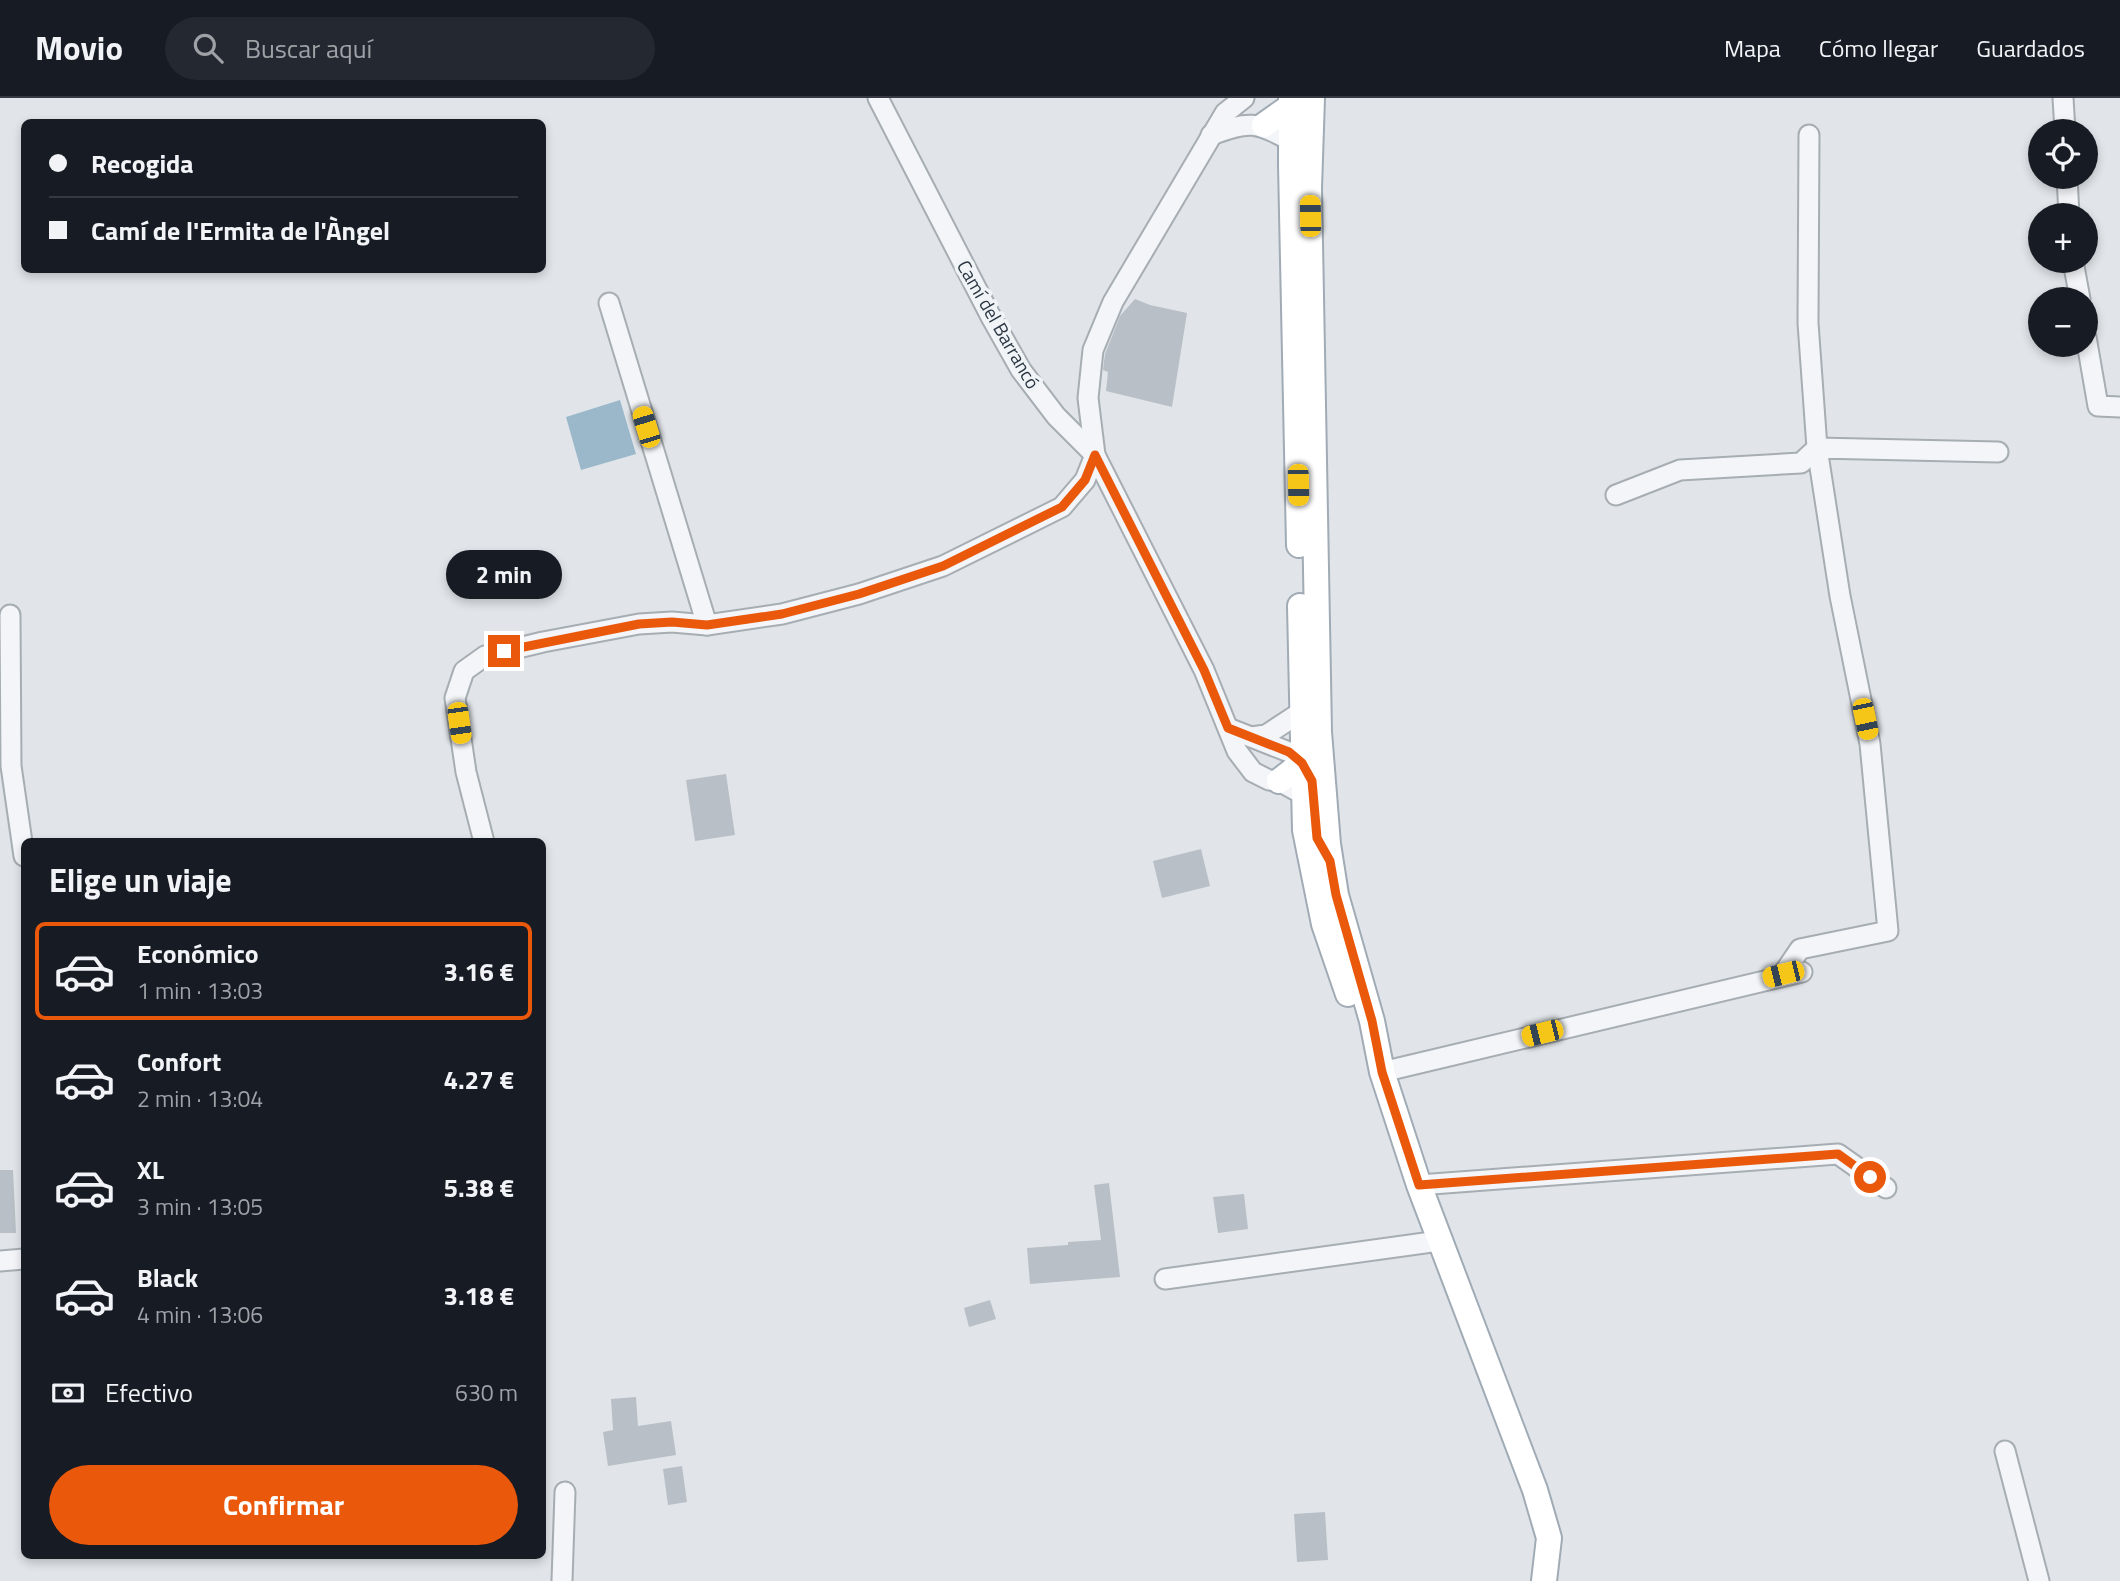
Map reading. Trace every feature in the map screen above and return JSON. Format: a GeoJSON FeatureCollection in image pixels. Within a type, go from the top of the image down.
{"type":"FeatureCollection","features":[{"type":"Feature","properties":{"kind":"main road"},"geometry":{"type":"LineString","coordinates":[[1264,125],[1293,100]]}},
{"type":"Feature","properties":{"kind":"main road"},"geometry":{"type":"LineString","coordinates":[[1293,100],[1291,141],[1301,712],[1296,758],[1304,795],[1305,830],[1325,924],[1357,1025],[1382,1072]]}},
{"type":"Feature","properties":{"kind":"main road"},"geometry":{"type":"LineString","coordinates":[[1293,100],[1309,188],[1319,733],[1330,861],[1336,895],[1372,1021],[1382,1072],[1439,1241],[1535,1490],[1549,1538],[1544,1581]]}},
{"type":"Feature","properties":{"kind":"main road"},"geometry":{"type":"LineString","coordinates":[[1279,781],[1296,758],[1311,747],[1309,567],[1316,550]]}},
{"type":"Feature","properties":{"kind":"main road"},"geometry":{"type":"LineString","coordinates":[[1296,758],[1312,781],[1317,838],[1330,861]]}},
{"type":"Feature","properties":{"kind":"street","name":"Camí del Barrancó"},"geometry":{"type":"LineString","coordinates":[[878,98],[1021,370],[1056,416],[1095,455],[1204,670],[1237,751],[1253,772],[1269,780],[1279,781],[1304,795]]}},
{"type":"Feature","properties":{"kind":"street"},"geometry":{"type":"LineString","coordinates":[[483,838],[466,772],[455,698],[464,671],[485,656],[639,624],[672,622],[707,625],[782,614],[859,594],[943,566],[1062,507],[1085,480],[1095,455],[1088,398],[1093,350],[1113,302],[1225,113],[1244,98]]}},
{"type":"Feature","properties":{"kind":"street"},"geometry":{"type":"LineString","coordinates":[[2063,98],[2064,119]]}},
{"type":"Feature","properties":{"kind":"street"},"geometry":{"type":"LineString","coordinates":[[1211,135],[1237,125],[1264,125],[1291,141]]}},
{"type":"Feature","properties":{"kind":"street"},"geometry":{"type":"LineString","coordinates":[[1382,1072],[1793,973],[1800,949],[1888,931],[1870,744],[1840,596],[1816,447],[1808,323],[1809,135]]}},
{"type":"Feature","properties":{"kind":"street"},"geometry":{"type":"LineString","coordinates":[[609,303],[707,625]]}},
{"type":"Feature","properties":{"kind":"street"},"geometry":{"type":"LineString","coordinates":[[2089,357],[2098,406],[2120,407]]}},
{"type":"Feature","properties":{"kind":"street"},"geometry":{"type":"LineString","coordinates":[[1616,495],[1680,470],[1801,463],[1816,447],[1998,452]]}},
{"type":"Feature","properties":{"kind":"street"},"geometry":{"type":"LineString","coordinates":[[10,615],[11,766],[21,838]]}},
{"type":"Feature","properties":{"kind":"street"},"geometry":{"type":"LineString","coordinates":[[1251,737],[1266,734],[1301,712]]}},
{"type":"Feature","properties":{"kind":"street"},"geometry":{"type":"LineString","coordinates":[[1228,728],[1296,758]]}},
{"type":"Feature","properties":{"kind":"street"},"geometry":{"type":"LineString","coordinates":[[1419,1185],[1838,1154],[1886,1188]]}},
{"type":"Feature","properties":{"kind":"street"},"geometry":{"type":"LineString","coordinates":[[1165,1279],[1439,1241]]}},
{"type":"Feature","properties":{"kind":"street"},"geometry":{"type":"LineString","coordinates":[[0,1261],[21,1259]]}},
{"type":"Feature","properties":{"kind":"street"},"geometry":{"type":"LineString","coordinates":[[2005,1451],[2039,1581]]}},
{"type":"Feature","properties":{"kind":"street"},"geometry":{"type":"LineString","coordinates":[[562,1581],[565,1492]]}},
{"type":"Feature","properties":{"kind":"water"},"geometry":{"type":"Polygon","coordinates":[[[620,400],[636,454],[581,470],[566,417],[620,400]]]}},
{"type":"Feature","properties":{"kind":"building"},"geometry":{"type":"Polygon","coordinates":[[[1135,299],[1187,313],[1172,407],[1106,391],[1108,372],[1103,370],[1105,354],[1120,316],[1135,299]]]}},
{"type":"Feature","properties":{"kind":"building"},"geometry":{"type":"Polygon","coordinates":[[[726,774],[735,835],[695,841],[686,780],[726,774]]]}},
{"type":"Feature","properties":{"kind":"building"},"geometry":{"type":"Polygon","coordinates":[[[1201,849],[1210,886],[1162,898],[1153,861],[1201,849]]]}},
{"type":"Feature","properties":{"kind":"building"},"geometry":{"type":"Polygon","coordinates":[[[0,1170],[13,1170],[16,1233],[0,1233],[0,1170]]]}},
{"type":"Feature","properties":{"kind":"building"},"geometry":{"type":"Polygon","coordinates":[[[1109,1183],[1120,1277],[1030,1284],[1027,1248],[1101,1240],[1094,1185],[1109,1183]]]}},
{"type":"Feature","properties":{"kind":"building"},"geometry":{"type":"Polygon","coordinates":[[[1244,1194],[1248,1229],[1218,1233],[1213,1197],[1244,1194]]]}},
{"type":"Feature","properties":{"kind":"building"},"geometry":{"type":"Polygon","coordinates":[[[990,1300],[996,1319],[969,1327],[964,1308],[990,1300]]]}},
{"type":"Feature","properties":{"kind":"building"},"geometry":{"type":"Polygon","coordinates":[[[636,1397],[638,1426],[671,1421],[676,1455],[608,1466],[603,1432],[613,1430],[611,1399],[636,1397]]]}},
{"type":"Feature","properties":{"kind":"building"},"geometry":{"type":"Polygon","coordinates":[[[682,1466],[687,1502],[668,1505],[663,1469],[682,1466]]]}},
{"type":"Feature","properties":{"kind":"building"},"geometry":{"type":"Polygon","coordinates":[[[1325,1512],[1328,1560],[1297,1562],[1294,1514],[1325,1512]]]}},
{"type":"Feature","properties":{"kind":"route"},"geometry":{"type":"LineString","coordinates":[[504,651],[639,624],[672,622],[707,625],[782,614],[859,594],[943,566],[1062,507],[1085,480],[1095,455],[1204,670],[1228,728],[1289,752],[1302,763],[1312,781],[1317,838],[1330,861],[1336,895],[1372,1021],[1382,1072],[1419,1185],[1838,1154],[1870,1177]]}}]}
